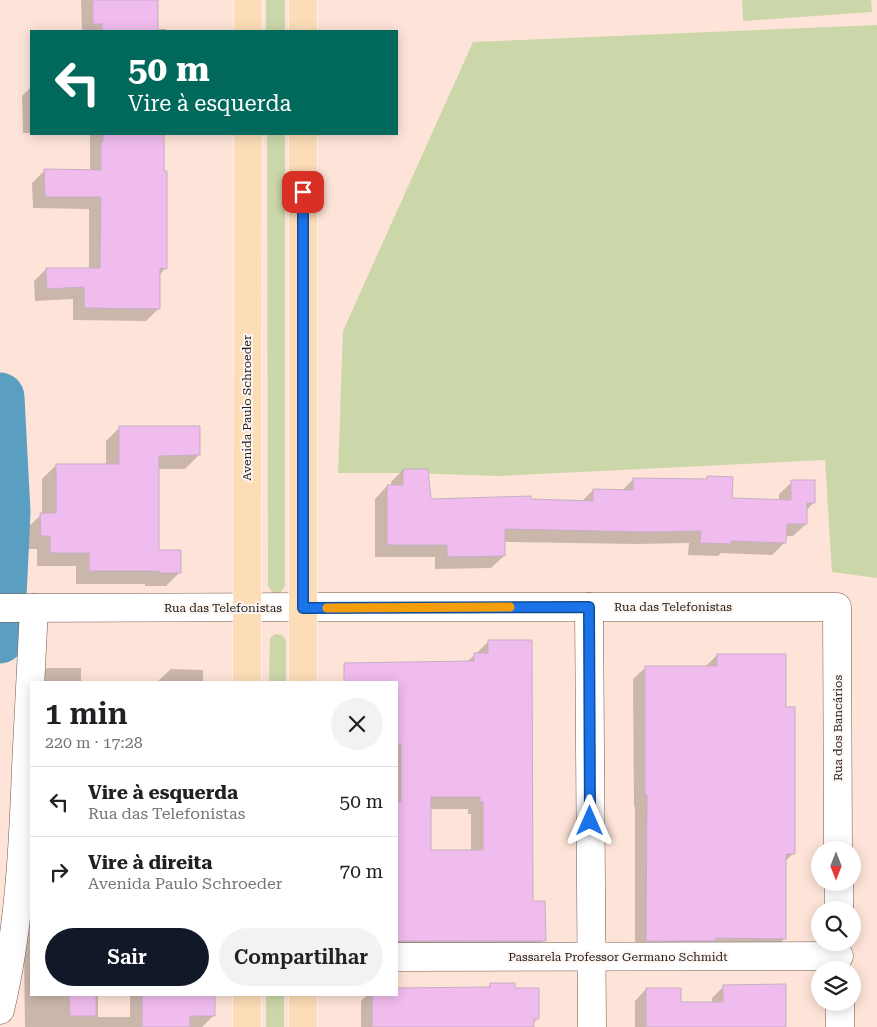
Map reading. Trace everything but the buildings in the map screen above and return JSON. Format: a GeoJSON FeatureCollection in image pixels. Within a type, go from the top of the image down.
{"type":"FeatureCollection","features":[{"type":"Feature","properties":{"kind":"main road"},"geometry":{"type":"LineString","coordinates":[[248,0],[248,30]]}},
{"type":"Feature","properties":{"kind":"main road"},"geometry":{"type":"LineString","coordinates":[[303,0],[303,30]]}},
{"type":"Feature","properties":{"kind":"main road","name":"Avenida Paulo Schroeder"},"geometry":{"type":"LineString","coordinates":[[247,681],[248,135]]}},
{"type":"Feature","properties":{"kind":"main road"},"geometry":{"type":"LineString","coordinates":[[303,135],[303,681]]}},
{"type":"Feature","properties":{"kind":"main road"},"geometry":{"type":"LineString","coordinates":[[247,996],[247,1027]]}},
{"type":"Feature","properties":{"kind":"main road"},"geometry":{"type":"LineString","coordinates":[[304,996],[304,1027]]}},
{"type":"Feature","properties":{"kind":"street","name":"Rua das Telefonistas"},"geometry":{"type":"LineString","coordinates":[[17,608],[837,606]]}},
{"type":"Feature","properties":{"kind":"street","name":"Rua dos Bancários"},"geometry":{"type":"LineString","coordinates":[[837,606],[838,841]]}},
{"type":"Feature","properties":{"kind":"street"},"geometry":{"type":"LineString","coordinates":[[589,607],[592,1027]]}},
{"type":"Feature","properties":{"kind":"street"},"geometry":{"type":"LineString","coordinates":[[0,1010],[13,946],[24,833],[17,608]]}},
{"type":"Feature","properties":{"kind":"street","name":"Passarela Professor Germano Schmidt"},"geometry":{"type":"LineString","coordinates":[[398,957],[839,956]]}},
{"type":"Feature","properties":{"kind":"street"},"geometry":{"type":"LineString","coordinates":[[840,1011],[840,1027]]}},
{"type":"Feature","properties":{"kind":"green space"},"geometry":{"type":"Polygon","coordinates":[[[266,0],[285,0],[285,30],[266,30],[266,0]]]}},
{"type":"Feature","properties":{"kind":"green space"},"geometry":{"type":"Polygon","coordinates":[[[742,0],[871,0],[872,12],[743,21],[742,0]]]}},
{"type":"Feature","properties":{"kind":"green space"},"geometry":{"type":"Polygon","coordinates":[[[877,25],[877,578],[832,572],[825,460],[499,476],[338,473],[343,331],[473,42],[877,25]]]}},
{"type":"Feature","properties":{"kind":"green space"},"geometry":{"type":"Polygon","coordinates":[[[267,135],[285,135],[285,586],[280,593],[273,593],[268,586],[267,135]]]}},
{"type":"Feature","properties":{"kind":"green space"},"geometry":{"type":"Polygon","coordinates":[[[275,634],[282,635],[286,640],[286,681],[269,681],[270,638],[275,634]]]}},
{"type":"Feature","properties":{"kind":"green space"},"geometry":{"type":"Polygon","coordinates":[[[266,996],[284,996],[284,1027],[266,1027],[266,996]]]}},
{"type":"Feature","properties":{"kind":"waterway"},"geometry":{"type":"LineString","coordinates":[[0,397],[6,512],[0,639]]}},
{"type":"Feature","properties":{"kind":"slow traffic"},"geometry":{"type":"LineString","coordinates":[[327,608],[510,607]]}},
{"type":"Feature","properties":{"kind":"route"},"geometry":{"type":"LineString","coordinates":[[303,192],[303,608],[589,607],[590,821]]}}]}
